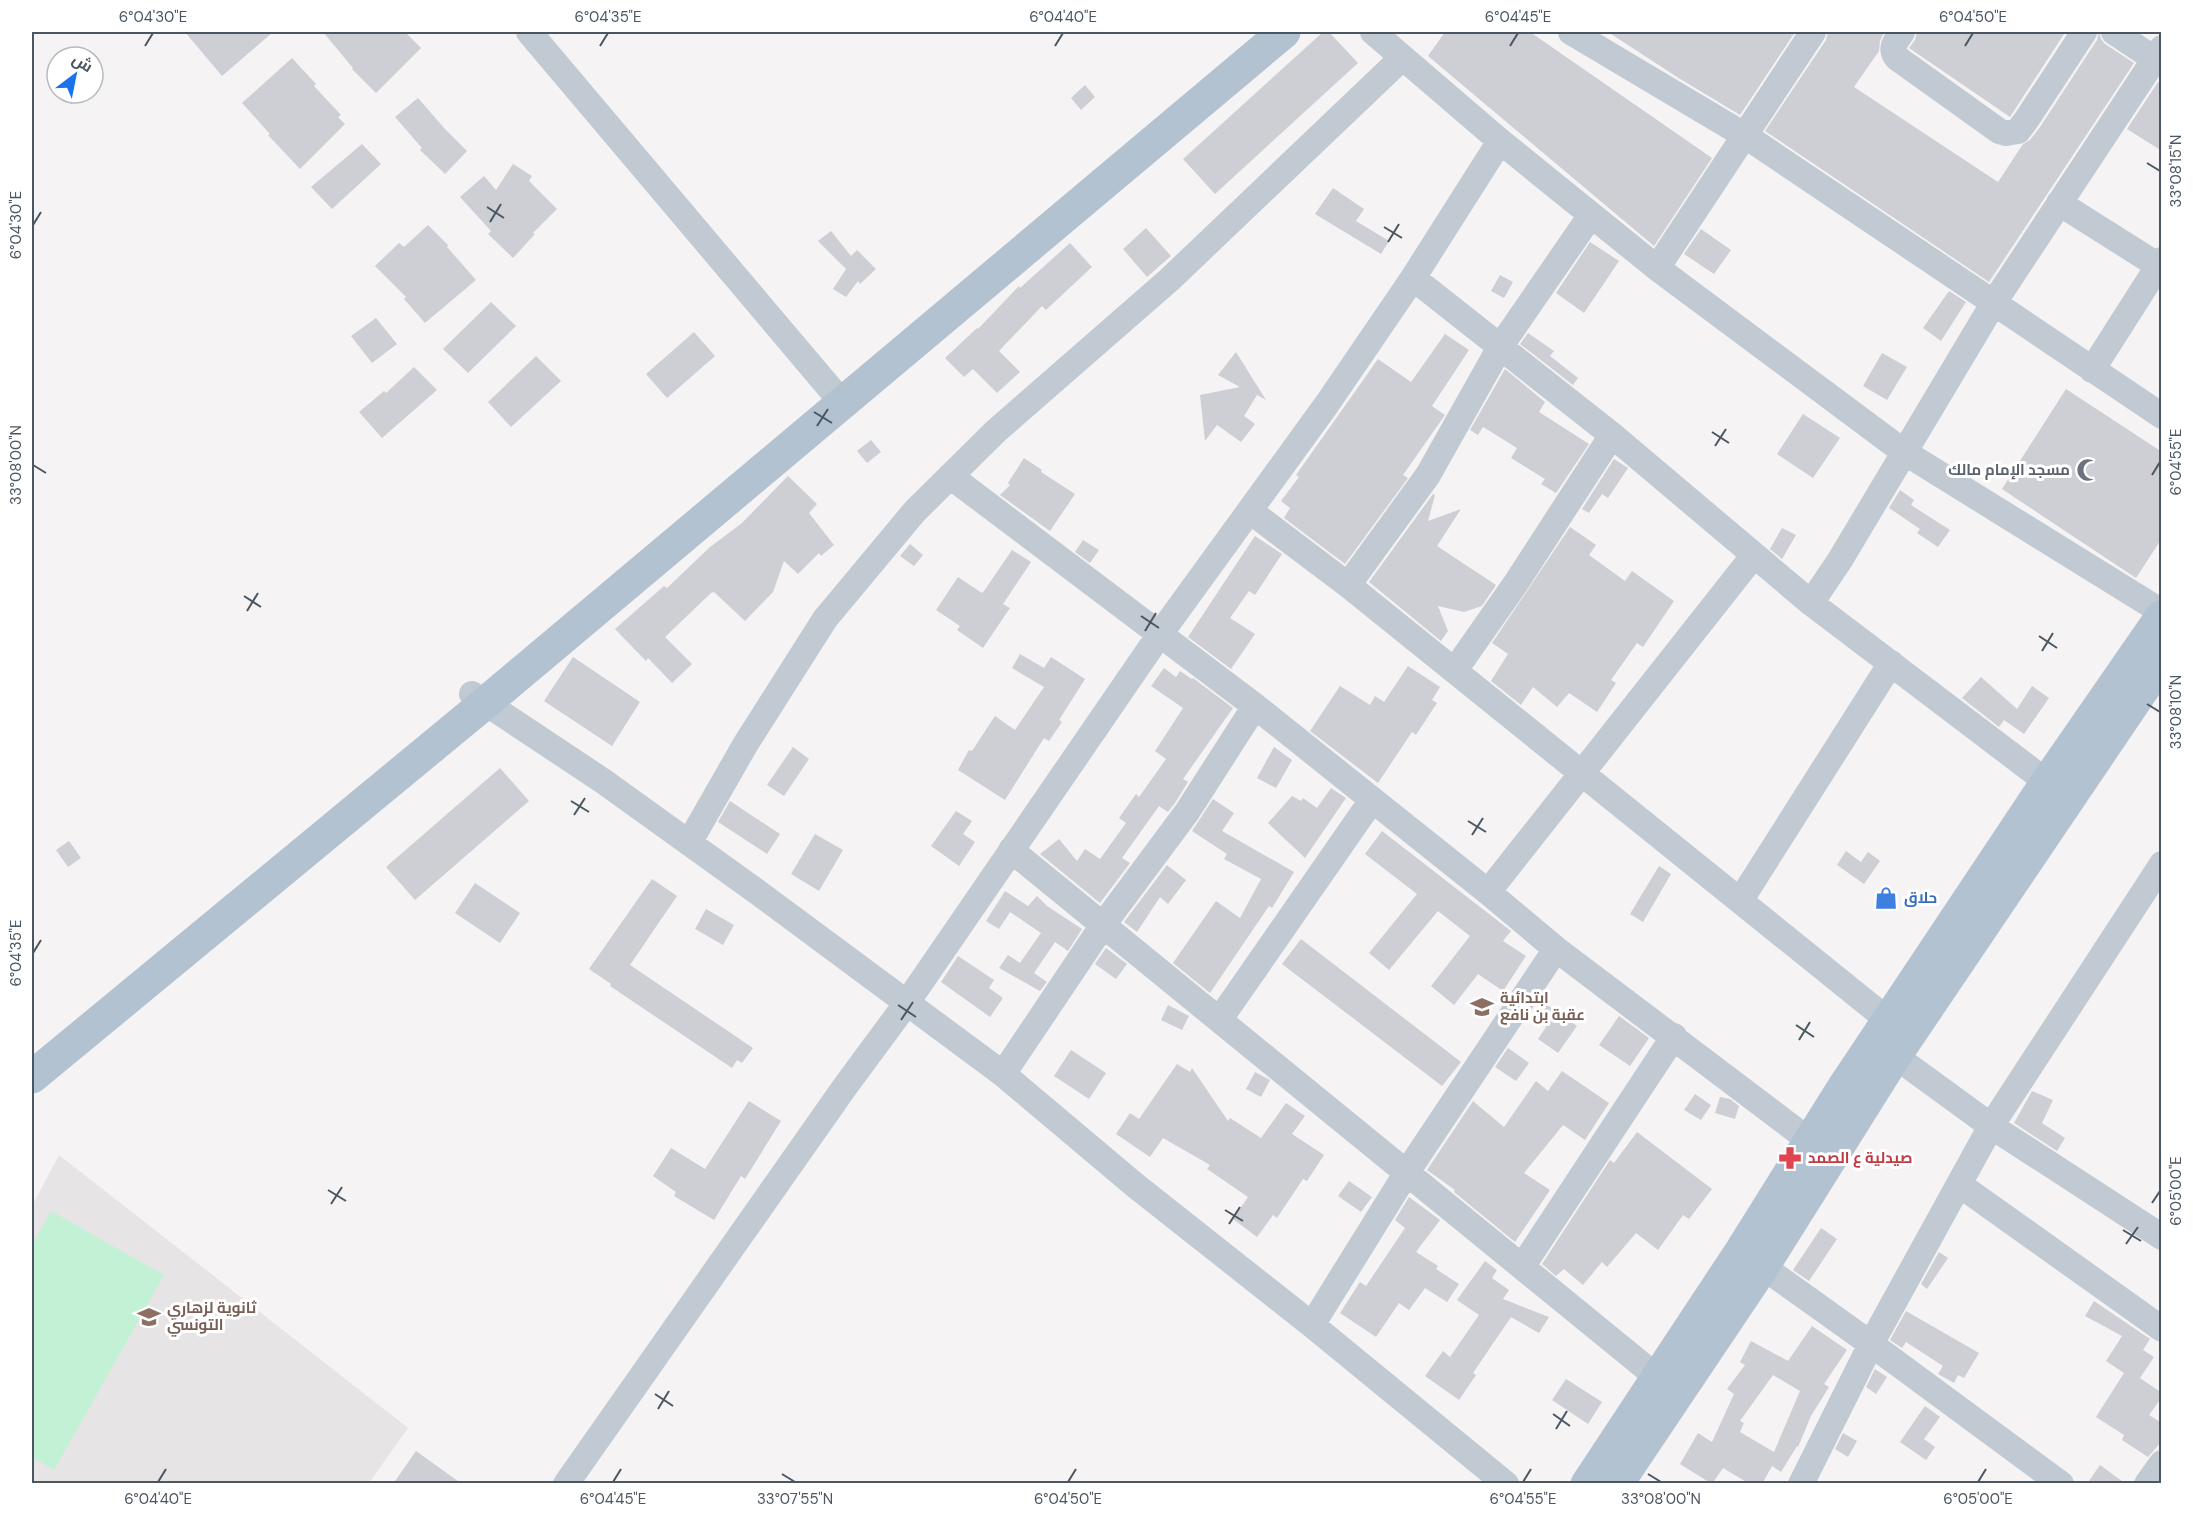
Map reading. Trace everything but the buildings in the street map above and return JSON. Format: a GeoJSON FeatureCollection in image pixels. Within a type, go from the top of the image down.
{"type":"FeatureCollection","features":[{"type":"Feature","properties":{"kind":"main road"},"geometry":{"type":"LineString","coordinates":[[32,1077],[834,393],[1266,32]]}},
{"type":"Feature","properties":{"kind":"main road"},"geometry":{"type":"LineString","coordinates":[[32,1058],[477,699],[1284,32]]}},
{"type":"Feature","properties":{"kind":"main road"},"geometry":{"type":"LineString","coordinates":[[1617,1484],[1752,1259],[1810,1141],[1888,1020],[2162,614]]}},
{"type":"Feature","properties":{"kind":"main road"},"geometry":{"type":"LineString","coordinates":[[1587,1484],[1657,1377],[1752,1259],[1895,1056],[2162,661]]}},
{"type":"Feature","properties":{"kind":"street"},"geometry":{"type":"LineString","coordinates":[[529,32],[834,393]]}},
{"type":"Feature","properties":{"kind":"street"},"geometry":{"type":"LineString","coordinates":[[1373,32],[1500,141],[1657,268],[1904,452],[2162,614]]}},
{"type":"Feature","properties":{"kind":"street"},"geometry":{"type":"LineString","coordinates":[[1571,32],[1744,135],[2162,416]]}},
{"type":"Feature","properties":{"kind":"street"},"geometry":{"type":"LineString","coordinates":[[1657,268],[1813,32]]}},
{"type":"Feature","properties":{"kind":"street"},"geometry":{"type":"LineString","coordinates":[[1902,32],[1893,47],[1893,53],[1897,58],[1999,131],[2006,133],[2018,131],[2027,120],[2084,32]]}},
{"type":"Feature","properties":{"kind":"street"},"geometry":{"type":"LineString","coordinates":[[1811,603],[1840,560],[1994,304],[2059,203],[2159,57],[2114,32]]}},
{"type":"Feature","properties":{"kind":"street"},"geometry":{"type":"LineString","coordinates":[[689,843],[745,744],[825,620],[915,511],[996,431],[1168,280],[1402,58]]}},
{"type":"Feature","properties":{"kind":"street"},"geometry":{"type":"LineString","coordinates":[[566,1484],[844,1088],[906,1004],[1160,634],[1327,404],[1413,278],[1500,141]]}},
{"type":"Feature","properties":{"kind":"street"},"geometry":{"type":"LineString","coordinates":[[2059,203],[2160,264],[2092,370]]}},
{"type":"Feature","properties":{"kind":"street"},"geometry":{"type":"LineString","coordinates":[[1348,585],[1428,475],[1500,347],[1591,215]]}},
{"type":"Feature","properties":{"kind":"street"},"geometry":{"type":"LineString","coordinates":[[1413,278],[1612,435],[1811,603],[2047,782]]}},
{"type":"Feature","properties":{"kind":"street"},"geometry":{"type":"LineString","coordinates":[[1455,670],[1612,435]]}},
{"type":"Feature","properties":{"kind":"street"},"geometry":{"type":"LineString","coordinates":[[950,476],[1255,706],[1556,949],[1810,1141]]}},
{"type":"Feature","properties":{"kind":"street"},"geometry":{"type":"LineString","coordinates":[[1250,511],[1455,670],[1888,1020]]}},
{"type":"Feature","properties":{"kind":"street"},"geometry":{"type":"LineString","coordinates":[[1488,892],[1754,555]]}},
{"type":"Feature","properties":{"kind":"street"},"geometry":{"type":"LineString","coordinates":[[1740,901],[1891,663]]}},
{"type":"Feature","properties":{"kind":"street"},"geometry":{"type":"LineString","coordinates":[[477,699],[603,781],[1003,1074],[1136,1186],[1312,1325],[1506,1484]]}},
{"type":"Feature","properties":{"kind":"street"},"geometry":{"type":"LineString","coordinates":[[1003,1074],[1103,925],[1187,812],[1255,706]]}},
{"type":"Feature","properties":{"kind":"street"},"geometry":{"type":"LineString","coordinates":[[1220,1019],[1372,800]]}},
{"type":"Feature","properties":{"kind":"street"},"geometry":{"type":"LineString","coordinates":[[1011,850],[1657,1377]]}},
{"type":"Feature","properties":{"kind":"street"},"geometry":{"type":"LineString","coordinates":[[1801,1484],[1871,1344],[1991,1126],[2162,864]]}},
{"type":"Feature","properties":{"kind":"street"},"geometry":{"type":"LineString","coordinates":[[1312,1325],[1407,1172],[1556,949]]}},
{"type":"Feature","properties":{"kind":"street"},"geometry":{"type":"LineString","coordinates":[[1522,1267],[1674,1036]]}},
{"type":"Feature","properties":{"kind":"street"},"geometry":{"type":"LineString","coordinates":[[1895,1056],[1991,1126],[2162,1237]]}},
{"type":"Feature","properties":{"kind":"street"},"geometry":{"type":"LineString","coordinates":[[1959,1185],[2162,1329]]}},
{"type":"Feature","properties":{"kind":"street"},"geometry":{"type":"LineString","coordinates":[[1752,1259],[2061,1484]]}},
{"type":"Feature","properties":{"kind":"street"},"geometry":{"type":"LineString","coordinates":[[2147,1484],[2162,1463]]}},
{"type":"Feature","properties":{"kind":"shaded area","name":"ثانوية لزهاري التونسي"},"geometry":{"type":"Polygon","coordinates":[[[59,1155],[408,1428],[369,1483],[32,1484],[32,1206],[59,1155]]]}},
{"type":"Feature","properties":{"kind":"green space"},"geometry":{"type":"Polygon","coordinates":[[[51,1211],[164,1275],[54,1470],[32,1457],[32,1245],[51,1211]]]}},
{"type":"Feature","properties":{"kind":"place","name":"مسجد الإمام مالك"},"geometry":{"type":"Point","coordinates":[2088,470]}},
{"type":"Feature","properties":{"kind":"place","name":"حلاق"},"geometry":{"type":"Point","coordinates":[1886,898]}},
{"type":"Feature","properties":{"kind":"place","name":"ابتدائية عقبة بن نافع"},"geometry":{"type":"Point","coordinates":[1482,1007]}},
{"type":"Feature","properties":{"kind":"place","name":"صيدلية ع الصمد"},"geometry":{"type":"Point","coordinates":[1790,1158]}},
{"type":"Feature","properties":{"kind":"place","name":"ثانوية لزهاري التونسي"},"geometry":{"type":"Point","coordinates":[149,1317]}}]}
